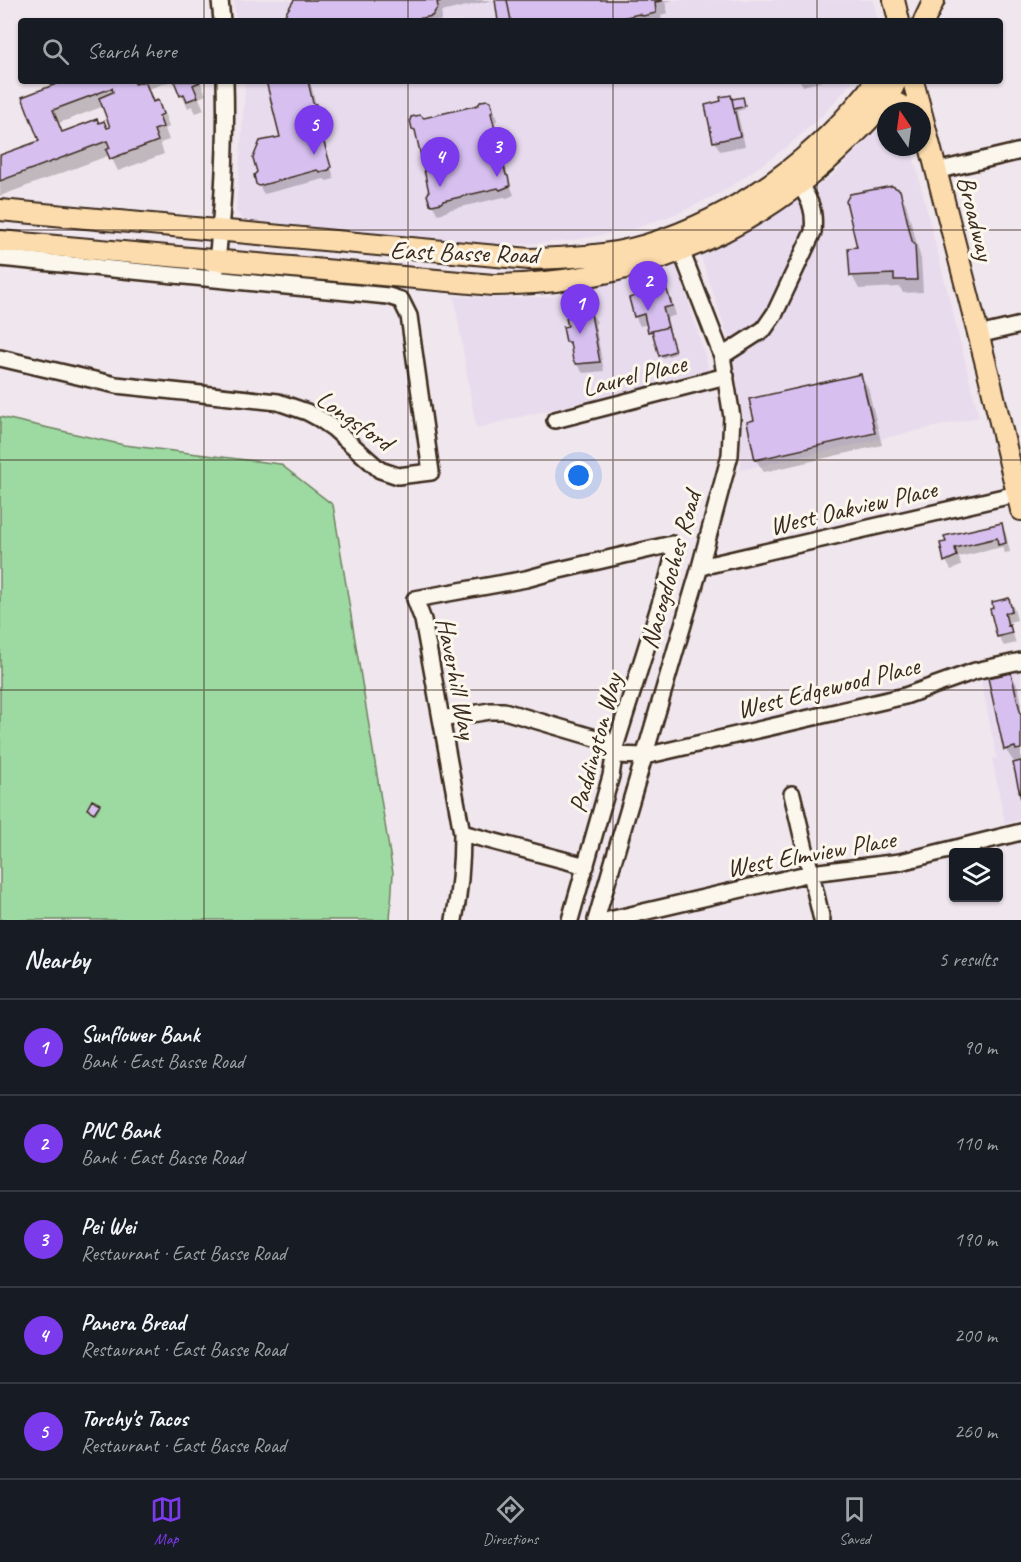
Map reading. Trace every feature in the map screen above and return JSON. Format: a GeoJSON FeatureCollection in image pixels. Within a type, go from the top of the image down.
{"type":"FeatureCollection","features":[{"type":"Feature","properties":{"kind":"main road"},"geometry":{"type":"LineString","coordinates":[[894,0],[898,18]]}},
{"type":"Feature","properties":{"kind":"main road"},"geometry":{"type":"LineString","coordinates":[[925,18],[934,0]]}},
{"type":"Feature","properties":{"kind":"main road","name":"East Basse Road"},"geometry":{"type":"LineString","coordinates":[[0,241],[502,285],[530,285],[589,277],[637,266],[750,198],[782,175],[836,128],[873,84]]}},
{"type":"Feature","properties":{"kind":"main road","name":"East Basse Road"},"geometry":{"type":"LineString","coordinates":[[883,102],[895,84]]}},
{"type":"Feature","properties":{"kind":"main road","name":"Broadway"},"geometry":{"type":"LineString","coordinates":[[915,84],[918,102]]}},
{"type":"Feature","properties":{"kind":"main road","name":"East Basse Road"},"geometry":{"type":"LineString","coordinates":[[0,210],[529,259],[573,257],[614,252],[645,245],[678,243],[755,216],[800,184],[834,155],[877,109]]}},
{"type":"Feature","properties":{"kind":"main road","name":"Broadway"},"geometry":{"type":"LineString","coordinates":[[931,154],[1020,499]]}},
{"type":"Feature","properties":{"kind":"street"},"geometry":{"type":"LineString","coordinates":[[220,0],[222,18]]}},
{"type":"Feature","properties":{"kind":"street"},"geometry":{"type":"LineString","coordinates":[[215,280],[224,195],[225,84]]}},
{"type":"Feature","properties":{"kind":"street"},"geometry":{"type":"LineString","coordinates":[[936,171],[1021,151]]}},
{"type":"Feature","properties":{"kind":"street"},"geometry":{"type":"LineString","coordinates":[[722,356],[764,329],[775,313],[813,232],[815,217],[811,202],[800,184]]}},
{"type":"Feature","properties":{"kind":"street","name":"Nacogdoches Road"},"geometry":{"type":"LineString","coordinates":[[596,920],[700,567],[730,455],[732,417],[722,356],[678,243]]}},
{"type":"Feature","properties":{"kind":"street","name":"Longsford"},"geometry":{"type":"LineString","coordinates":[[0,258],[388,296],[400,300],[409,316],[431,472],[398,476],[380,470],[320,419],[278,402],[116,385],[0,358]]}},
{"type":"Feature","properties":{"kind":"street"},"geometry":{"type":"LineString","coordinates":[[978,335],[1021,325]]}},
{"type":"Feature","properties":{"kind":"street","name":"Laurel Place"},"geometry":{"type":"LineString","coordinates":[[555,420],[726,376]]}},
{"type":"Feature","properties":{"kind":"street","name":"West Oakview Place"},"geometry":{"type":"LineString","coordinates":[[700,567],[1020,499]]}},
{"type":"Feature","properties":{"kind":"street","name":"Haverhill Way"},"geometry":{"type":"LineString","coordinates":[[454,920],[462,871],[462,833],[423,620],[415,599],[526,579],[555,570],[672,544]]}},
{"type":"Feature","properties":{"kind":"street","name":"Paddington Way"},"geometry":{"type":"LineString","coordinates":[[570,920],[611,776],[615,750],[666,585],[674,554],[672,544]]}},
{"type":"Feature","properties":{"kind":"street","name":"West Edgewood Place"},"geometry":{"type":"LineString","coordinates":[[441,720],[490,711],[504,711],[615,750],[645,756],[905,696],[975,671],[1021,661]]}},
{"type":"Feature","properties":{"kind":"street"},"geometry":{"type":"LineString","coordinates":[[792,794],[822,920]]}},
{"type":"Feature","properties":{"kind":"street","name":"West Elmview Place"},"geometry":{"type":"LineString","coordinates":[[609,920],[811,873],[900,862],[1021,832]]}},
{"type":"Feature","properties":{"kind":"street"},"geometry":{"type":"LineString","coordinates":[[462,833],[585,866]]}},
{"type":"Feature","properties":{"kind":"shaded area"},"geometry":{"type":"Polygon","coordinates":[[[234,0],[873,0],[877,18],[236,18],[234,0]]]}},
{"type":"Feature","properties":{"kind":"shaded area"},"geometry":{"type":"Polygon","coordinates":[[[244,84],[850,84],[824,114],[787,147],[724,191],[683,211],[634,229],[568,241],[507,245],[244,220],[236,212],[244,84]]]}},
{"type":"Feature","properties":{"kind":"shaded area"},"geometry":{"type":"Polygon","coordinates":[[[877,130],[877,156],[913,156],[979,417],[741,470],[741,403],[729,340],[701,257],[780,212],[833,175],[877,130]]]}},
{"type":"Feature","properties":{"kind":"shaded area"},"geometry":{"type":"Polygon","coordinates":[[[678,265],[709,370],[476,428],[454,296],[547,297],[594,288],[678,265]]]}},
{"type":"Feature","properties":{"kind":"shaded area"},"geometry":{"type":"Polygon","coordinates":[[[1021,667],[1021,820],[1005,823],[992,759],[997,758],[980,676],[1021,667]]]}},
{"type":"Feature","properties":{"kind":"green space"},"geometry":{"type":"Polygon","coordinates":[[[0,417],[124,445],[280,464],[333,505],[393,873],[390,920],[0,920],[0,417]]]}},
{"type":"Feature","properties":{"kind":"building"},"geometry":{"type":"Polygon","coordinates":[[[294,0],[448,0],[437,2],[438,7],[432,16],[422,18],[283,18],[294,0]]]}},
{"type":"Feature","properties":{"kind":"building"},"geometry":{"type":"Polygon","coordinates":[[[495,0],[507,0],[510,18],[498,18],[495,0]]]}},
{"type":"Feature","properties":{"kind":"building"},"geometry":{"type":"Polygon","coordinates":[[[507,0],[662,0],[655,2],[656,13],[643,16],[639,14],[622,18],[510,18],[507,0]]]}},
{"type":"Feature","properties":{"kind":"building"},"geometry":{"type":"Polygon","coordinates":[[[56,84],[146,84],[153,102],[158,100],[163,114],[159,116],[163,127],[154,130],[158,141],[110,159],[106,150],[110,148],[107,141],[0,181],[0,155],[39,141],[22,97],[56,84]],[[112,88],[53,110],[62,132],[97,119],[99,123],[104,121],[107,128],[110,127],[99,98],[113,92],[112,88]]]}},
{"type":"Feature","properties":{"kind":"building"},"geometry":{"type":"Polygon","coordinates":[[[175,84],[195,84],[193,85],[198,97],[187,101],[184,94],[180,96],[175,84]]]}},
{"type":"Feature","properties":{"kind":"building"},"geometry":{"type":"Polygon","coordinates":[[[267,84],[309,84],[313,103],[316,104],[318,113],[316,115],[331,167],[329,170],[320,172],[317,170],[259,186],[256,184],[254,175],[257,172],[253,158],[260,141],[280,137],[267,84]]]}},
{"type":"Feature","properties":{"kind":"building"},"geometry":{"type":"Polygon","coordinates":[[[731,95],[740,136],[713,142],[705,105],[721,101],[720,97],[731,95]]]}},
{"type":"Feature","properties":{"kind":"building"},"geometry":{"type":"Polygon","coordinates":[[[743,97],[745,106],[734,109],[732,99],[743,97]]]}},
{"type":"Feature","properties":{"kind":"building"},"geometry":{"type":"Polygon","coordinates":[[[481,101],[491,101],[493,110],[491,113],[510,186],[430,204],[411,117],[420,115],[424,118],[478,105],[481,101]]]}},
{"type":"Feature","properties":{"kind":"building"},"geometry":{"type":"Polygon","coordinates":[[[892,186],[900,190],[912,241],[915,245],[917,280],[894,280],[894,274],[850,276],[848,248],[857,247],[846,201],[850,194],[892,186]]]}},
{"type":"Feature","properties":{"kind":"building"},"geometry":{"type":"Polygon","coordinates":[[[666,287],[672,306],[663,308],[668,327],[648,332],[644,314],[634,317],[629,298],[666,287]]]}},
{"type":"Feature","properties":{"kind":"building"},"geometry":{"type":"Polygon","coordinates":[[[583,305],[592,312],[600,362],[576,364],[573,361],[570,342],[566,342],[563,327],[568,326],[566,318],[576,314],[583,305]]]}},
{"type":"Feature","properties":{"kind":"building"},"geometry":{"type":"Polygon","coordinates":[[[668,327],[675,351],[659,356],[652,331],[668,327]]]}},
{"type":"Feature","properties":{"kind":"building"},"geometry":{"type":"Polygon","coordinates":[[[861,374],[875,433],[755,460],[747,422],[754,420],[749,399],[861,374]]]}},
{"type":"Feature","properties":{"kind":"building"},"geometry":{"type":"Polygon","coordinates":[[[1002,523],[1006,543],[998,545],[997,538],[955,548],[957,556],[944,562],[940,543],[946,542],[944,536],[1002,523]]]}},
{"type":"Feature","properties":{"kind":"building"},"geometry":{"type":"Polygon","coordinates":[[[1009,598],[1012,611],[1005,613],[1012,633],[997,637],[990,609],[993,608],[992,602],[1009,598]]]}},
{"type":"Feature","properties":{"kind":"building"},"geometry":{"type":"Polygon","coordinates":[[[1011,673],[1021,715],[1021,749],[1016,750],[1015,747],[1004,750],[988,678],[1011,673]]]}},
{"type":"Feature","properties":{"kind":"building"},"geometry":{"type":"Polygon","coordinates":[[[1021,761],[1021,799],[1013,763],[1021,761]]]}},
{"type":"Feature","properties":{"kind":"building"},"geometry":{"type":"Polygon","coordinates":[[[92,800],[100,804],[94,813],[87,809],[92,800]]]}},
{"type":"Feature","properties":{"kind":"place","name":"Torchy's Tacos"},"geometry":{"type":"Point","coordinates":[314,155]}},
{"type":"Feature","properties":{"kind":"place","name":"Pei Wei"},"geometry":{"type":"Point","coordinates":[497,177]}},
{"type":"Feature","properties":{"kind":"place","name":"Panera Bread"},"geometry":{"type":"Point","coordinates":[440,187]}},
{"type":"Feature","properties":{"kind":"place","name":"PNC Bank"},"geometry":{"type":"Point","coordinates":[648,311]}},
{"type":"Feature","properties":{"kind":"place","name":"Sunflower Bank"},"geometry":{"type":"Point","coordinates":[580,334]}}]}
